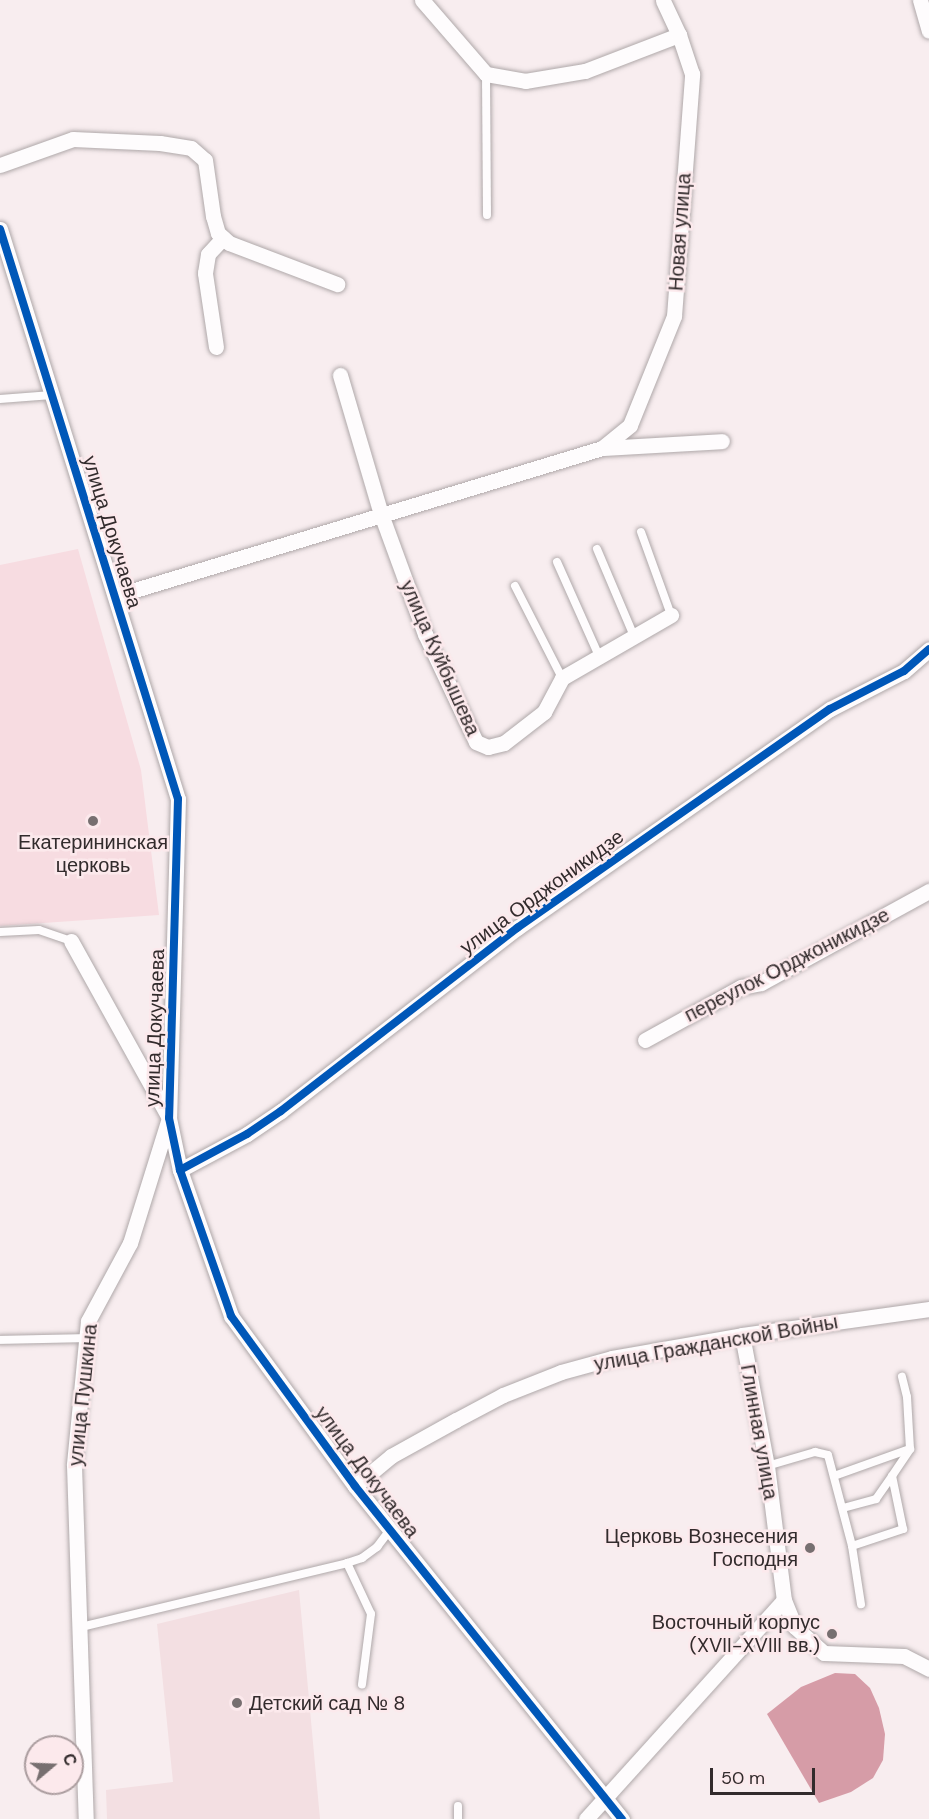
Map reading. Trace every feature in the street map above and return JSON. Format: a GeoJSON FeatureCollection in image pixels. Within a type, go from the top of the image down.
{"type":"FeatureCollection","features":[{"type":"Feature","properties":{"kind":"street"},"geometry":{"type":"LineString","coordinates":[[422,0],[486,74],[525,81],[585,71],[680,35]]}},
{"type":"Feature","properties":{"kind":"street","name":"Новая улица"},"geometry":{"type":"LineString","coordinates":[[602,447],[630,425],[674,316],[692,74],[680,35],[663,0]]}},
{"type":"Feature","properties":{"kind":"street"},"geometry":{"type":"LineString","coordinates":[[920,0],[929,31]]}},
{"type":"Feature","properties":{"kind":"street"},"geometry":{"type":"LineString","coordinates":[[0,165],[73,140],[160,143],[191,148],[205,160],[213,216],[218,233],[223,238],[229,243],[337,284]]}},
{"type":"Feature","properties":{"kind":"street","name":"улица Докучаева"},"geometry":{"type":"LineString","coordinates":[[0,229],[178,799],[169,1118],[180,1170],[231,1316],[355,1486],[606,1796],[622,1819]]}},
{"type":"Feature","properties":{"kind":"street"},"geometry":{"type":"LineString","coordinates":[[216,347],[205,273],[208,254],[223,238]]}},
{"type":"Feature","properties":{"kind":"street","name":"улица Куйбышева"},"geometry":{"type":"LineString","coordinates":[[340,375],[381,514],[425,634],[476,742],[488,747],[504,743],[544,712],[562,678]]}},
{"type":"Feature","properties":{"kind":"street"},"geometry":{"type":"LineString","coordinates":[[115,596],[602,447],[722,441]]}},
{"type":"Feature","properties":{"kind":"street"},"geometry":{"type":"LineString","coordinates":[[562,678],[671,615]]}},
{"type":"Feature","properties":{"kind":"street","name":"улица Орджоникидзе"},"geometry":{"type":"LineString","coordinates":[[180,1170],[247,1134],[272,1117],[517,928],[830,708],[904,671],[929,649]]}},
{"type":"Feature","properties":{"kind":"street","name":"переулок Орджоникидзе"},"geometry":{"type":"LineString","coordinates":[[645,1040],[741,987],[761,983],[929,891]]}},
{"type":"Feature","properties":{"kind":"street"},"geometry":{"type":"LineString","coordinates":[[70,941],[169,1118]]}},
{"type":"Feature","properties":{"kind":"street","name":"улица Пушкина"},"geometry":{"type":"LineString","coordinates":[[86,1819],[74,1465],[88,1321],[130,1243],[169,1118]]}},
{"type":"Feature","properties":{"kind":"street","name":"улица Гражданской Войны"},"geometry":{"type":"LineString","coordinates":[[355,1486],[391,1456],[503,1395],[561,1372],[612,1358],[742,1335],[929,1309]]}},
{"type":"Feature","properties":{"kind":"street","name":"Глинная улица"},"geometry":{"type":"LineString","coordinates":[[742,1335],[767,1466],[784,1600],[795,1627],[824,1653],[904,1656],[929,1669]]}},
{"type":"Feature","properties":{"kind":"street"},"geometry":{"type":"LineString","coordinates":[[586,1819],[784,1600]]}},
{"type":"Feature","properties":{"kind":"lane"},"geometry":{"type":"LineString","coordinates":[[486,74],[487,214]]}},
{"type":"Feature","properties":{"kind":"lane"},"geometry":{"type":"LineString","coordinates":[[0,399],[52,395]]}},
{"type":"Feature","properties":{"kind":"lane"},"geometry":{"type":"LineString","coordinates":[[641,531],[671,615]]}},
{"type":"Feature","properties":{"kind":"lane"},"geometry":{"type":"LineString","coordinates":[[597,549],[634,636]]}},
{"type":"Feature","properties":{"kind":"lane"},"geometry":{"type":"LineString","coordinates":[[557,562],[599,656]]}},
{"type":"Feature","properties":{"kind":"lane"},"geometry":{"type":"LineString","coordinates":[[515,586],[562,678]]}},
{"type":"Feature","properties":{"kind":"lane"},"geometry":{"type":"LineString","coordinates":[[0,933],[39,930],[70,941]]}},
{"type":"Feature","properties":{"kind":"lane"},"geometry":{"type":"LineString","coordinates":[[0,1340],[86,1338]]}},
{"type":"Feature","properties":{"kind":"lane"},"geometry":{"type":"LineString","coordinates":[[843,1508],[876,1499],[910,1449],[907,1397],[902,1377]]}},
{"type":"Feature","properties":{"kind":"lane"},"geometry":{"type":"LineString","coordinates":[[834,1476],[910,1449]]}},
{"type":"Feature","properties":{"kind":"lane"},"geometry":{"type":"LineString","coordinates":[[767,1466],[815,1452],[828,1455],[852,1546],[861,1604]]}},
{"type":"Feature","properties":{"kind":"lane"},"geometry":{"type":"LineString","coordinates":[[852,1546],[903,1529],[892,1476]]}},
{"type":"Feature","properties":{"kind":"lane"},"geometry":{"type":"LineString","coordinates":[[81,1627],[347,1563],[362,1558],[377,1547],[390,1530]]}},
{"type":"Feature","properties":{"kind":"lane"},"geometry":{"type":"LineString","coordinates":[[347,1563],[371,1614],[362,1684]]}},
{"type":"Feature","properties":{"kind":"lane"},"geometry":{"type":"LineString","coordinates":[[458,1806],[458,1819]]}},
{"type":"Feature","properties":{"kind":"shaded area"},"geometry":{"type":"Polygon","coordinates":[[[78,549],[141,770],[159,915],[0,926],[0,565],[78,549]]]}},
{"type":"Feature","properties":{"kind":"shaded area","name":"Детский сад № 8"},"geometry":{"type":"Polygon","coordinates":[[[299,1590],[320,1819],[107,1819],[106,1790],[173,1782],[157,1624],[299,1590]]]}},
{"type":"Feature","properties":{"kind":"shaded area"},"geometry":{"type":"Polygon","coordinates":[[[835,1673],[855,1674],[870,1688],[879,1708],[885,1734],[883,1760],[873,1778],[851,1792],[819,1803],[767,1714],[801,1687],[835,1673]]]}},
{"type":"Feature","properties":{"kind":"cycle path"},"geometry":{"type":"LineString","coordinates":[[0,229],[178,799],[169,1118],[180,1170],[231,1316],[355,1486],[622,1819]]}},
{"type":"Feature","properties":{"kind":"cycle path"},"geometry":{"type":"LineString","coordinates":[[180,1170],[247,1134],[281,1111],[517,928],[830,709],[904,671],[929,649]]}},
{"type":"Feature","properties":{"kind":"place","name":"Екатерининская церковь"},"geometry":{"type":"Point","coordinates":[93,821]}},
{"type":"Feature","properties":{"kind":"place","name":"Церковь Вознесения Господня"},"geometry":{"type":"Point","coordinates":[810,1548]}},
{"type":"Feature","properties":{"kind":"place","name":"Восточный корпус (XVII-XVIII вв.)"},"geometry":{"type":"Point","coordinates":[832,1634]}},
{"type":"Feature","properties":{"kind":"place","name":"Детский сад № 8"},"geometry":{"type":"Point","coordinates":[237,1703]}}]}
